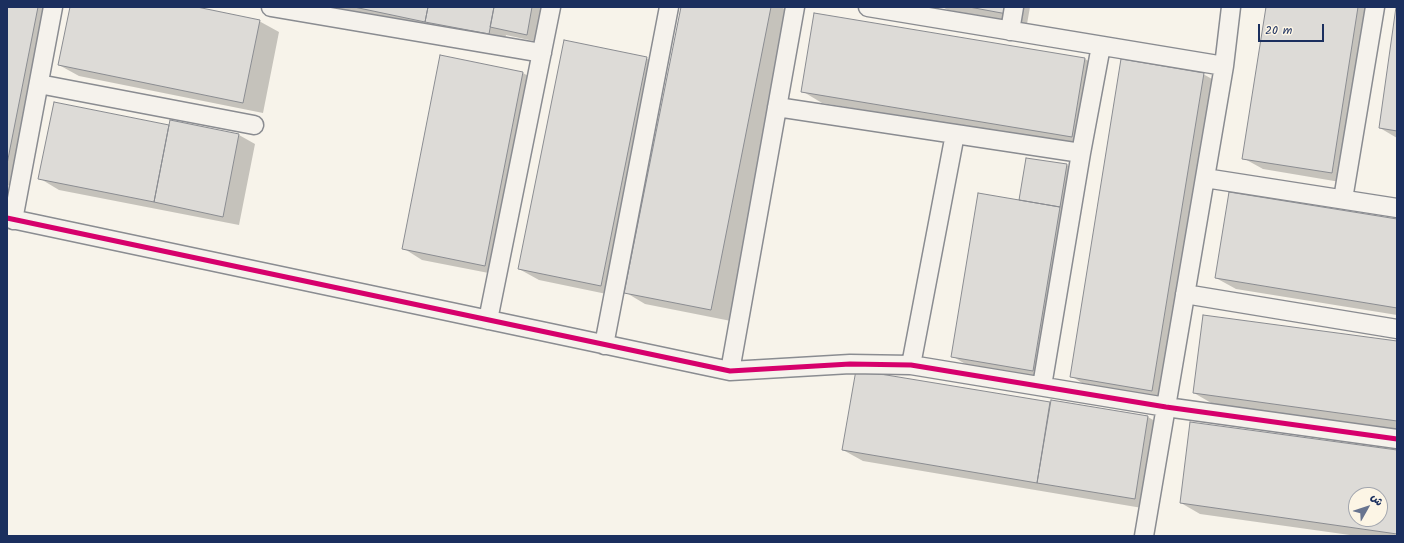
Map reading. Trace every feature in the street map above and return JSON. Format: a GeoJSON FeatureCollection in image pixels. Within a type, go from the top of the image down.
{"type":"FeatureCollection","features":[{"type":"Feature","properties":{"kind":"street"},"geometry":{"type":"LineString","coordinates":[[53,7],[39,84],[10,219],[730,371],[850,364],[911,365],[1166,407],[1397,439]]}},
{"type":"Feature","properties":{"kind":"street"},"geometry":{"type":"LineString","coordinates":[[271,7],[542,53]]}},
{"type":"Feature","properties":{"kind":"street"},"geometry":{"type":"LineString","coordinates":[[488,320],[551,7]]}},
{"type":"Feature","properties":{"kind":"street"},"geometry":{"type":"LineString","coordinates":[[604,345],[669,7]]}},
{"type":"Feature","properties":{"kind":"street"},"geometry":{"type":"LineString","coordinates":[[730,371],[795,7]]}},
{"type":"Feature","properties":{"kind":"street"},"geometry":{"type":"LineString","coordinates":[[868,7],[912,11],[1010,31],[1224,66]]}},
{"type":"Feature","properties":{"kind":"street"},"geometry":{"type":"LineString","coordinates":[[1010,31],[1014,7]]}},
{"type":"Feature","properties":{"kind":"street"},"geometry":{"type":"LineString","coordinates":[[1144,536],[1224,66],[1230,7]]}},
{"type":"Feature","properties":{"kind":"street"},"geometry":{"type":"LineString","coordinates":[[1343,199],[1375,7]]}},
{"type":"Feature","properties":{"kind":"street"},"geometry":{"type":"LineString","coordinates":[[1042,386],[1081,153],[1101,46]]}},
{"type":"Feature","properties":{"kind":"street"},"geometry":{"type":"LineString","coordinates":[[39,84],[254,125]]}},
{"type":"Feature","properties":{"kind":"street"},"geometry":{"type":"LineString","coordinates":[[777,107],[1081,153]]}},
{"type":"Feature","properties":{"kind":"street"},"geometry":{"type":"LineString","coordinates":[[911,365],[955,134]]}},
{"type":"Feature","properties":{"kind":"street"},"geometry":{"type":"LineString","coordinates":[[1205,178],[1397,208]]}},
{"type":"Feature","properties":{"kind":"street"},"geometry":{"type":"LineString","coordinates":[[1185,294],[1397,329]]}},
{"type":"Feature","properties":{"kind":"building"},"geometry":{"type":"Polygon","coordinates":[[[7,7],[38,7],[7,164],[7,7]]]}},
{"type":"Feature","properties":{"kind":"building"},"geometry":{"type":"Polygon","coordinates":[[[70,7],[197,7],[260,20],[243,103],[58,65],[70,7]]]}},
{"type":"Feature","properties":{"kind":"building"},"geometry":{"type":"Polygon","coordinates":[[[354,7],[428,7],[425,22],[354,7]]]}},
{"type":"Feature","properties":{"kind":"building"},"geometry":{"type":"Polygon","coordinates":[[[428,7],[494,7],[489,34],[425,22],[428,7]]]}},
{"type":"Feature","properties":{"kind":"building"},"geometry":{"type":"Polygon","coordinates":[[[494,7],[532,7],[527,35],[490,27],[494,7]]]}},
{"type":"Feature","properties":{"kind":"building"},"geometry":{"type":"Polygon","coordinates":[[[681,7],[771,7],[711,310],[624,293],[681,7]]]}},
{"type":"Feature","properties":{"kind":"building"},"geometry":{"type":"Polygon","coordinates":[[[969,7],[1008,7],[1007,14],[969,7]]]}},
{"type":"Feature","properties":{"kind":"building"},"geometry":{"type":"Polygon","coordinates":[[[1266,7],[1358,7],[1332,173],[1242,159],[1266,7]]]}},
{"type":"Feature","properties":{"kind":"building"},"geometry":{"type":"Polygon","coordinates":[[[1397,7],[1397,131],[1379,128],[1397,7]]]}},
{"type":"Feature","properties":{"kind":"building"},"geometry":{"type":"Polygon","coordinates":[[[814,13],[1085,58],[1072,137],[801,92],[814,13]]]}},
{"type":"Feature","properties":{"kind":"building"},"geometry":{"type":"Polygon","coordinates":[[[564,40],[647,57],[601,286],[518,269],[564,40]]]}},
{"type":"Feature","properties":{"kind":"building"},"geometry":{"type":"Polygon","coordinates":[[[440,55],[523,72],[485,266],[402,249],[440,55]]]}},
{"type":"Feature","properties":{"kind":"building"},"geometry":{"type":"Polygon","coordinates":[[[1121,59],[1204,73],[1152,391],[1070,377],[1121,59]]]}},
{"type":"Feature","properties":{"kind":"building"},"geometry":{"type":"Polygon","coordinates":[[[54,102],[169,125],[154,202],[38,179],[54,102]]]}},
{"type":"Feature","properties":{"kind":"building"},"geometry":{"type":"Polygon","coordinates":[[[170,120],[239,134],[223,217],[154,202],[170,120]]]}},
{"type":"Feature","properties":{"kind":"building"},"geometry":{"type":"Polygon","coordinates":[[[1026,158],[1067,164],[1060,207],[1019,200],[1026,158]]]}},
{"type":"Feature","properties":{"kind":"building"},"geometry":{"type":"Polygon","coordinates":[[[1229,192],[1397,219],[1397,308],[1215,278],[1229,192]]]}},
{"type":"Feature","properties":{"kind":"building"},"geometry":{"type":"Polygon","coordinates":[[[978,193],[1060,207],[1033,371],[951,357],[978,193]]]}},
{"type":"Feature","properties":{"kind":"building"},"geometry":{"type":"Polygon","coordinates":[[[1203,315],[1397,341],[1397,421],[1193,393],[1203,315]]]}},
{"type":"Feature","properties":{"kind":"building"},"geometry":{"type":"Polygon","coordinates":[[[856,370],[1050,402],[1037,483],[842,450],[856,370]]]}},
{"type":"Feature","properties":{"kind":"building"},"geometry":{"type":"Polygon","coordinates":[[[1051,400],[1148,416],[1135,499],[1037,483],[1051,400]]]}},
{"type":"Feature","properties":{"kind":"building"},"geometry":{"type":"Polygon","coordinates":[[[1190,422],[1397,450],[1397,534],[1180,503],[1190,422]]]}},
{"type":"Feature","properties":{"kind":"cycle path"},"geometry":{"type":"LineString","coordinates":[[7,218],[730,371],[850,364],[911,365],[1166,407],[1397,439]]}}]}
